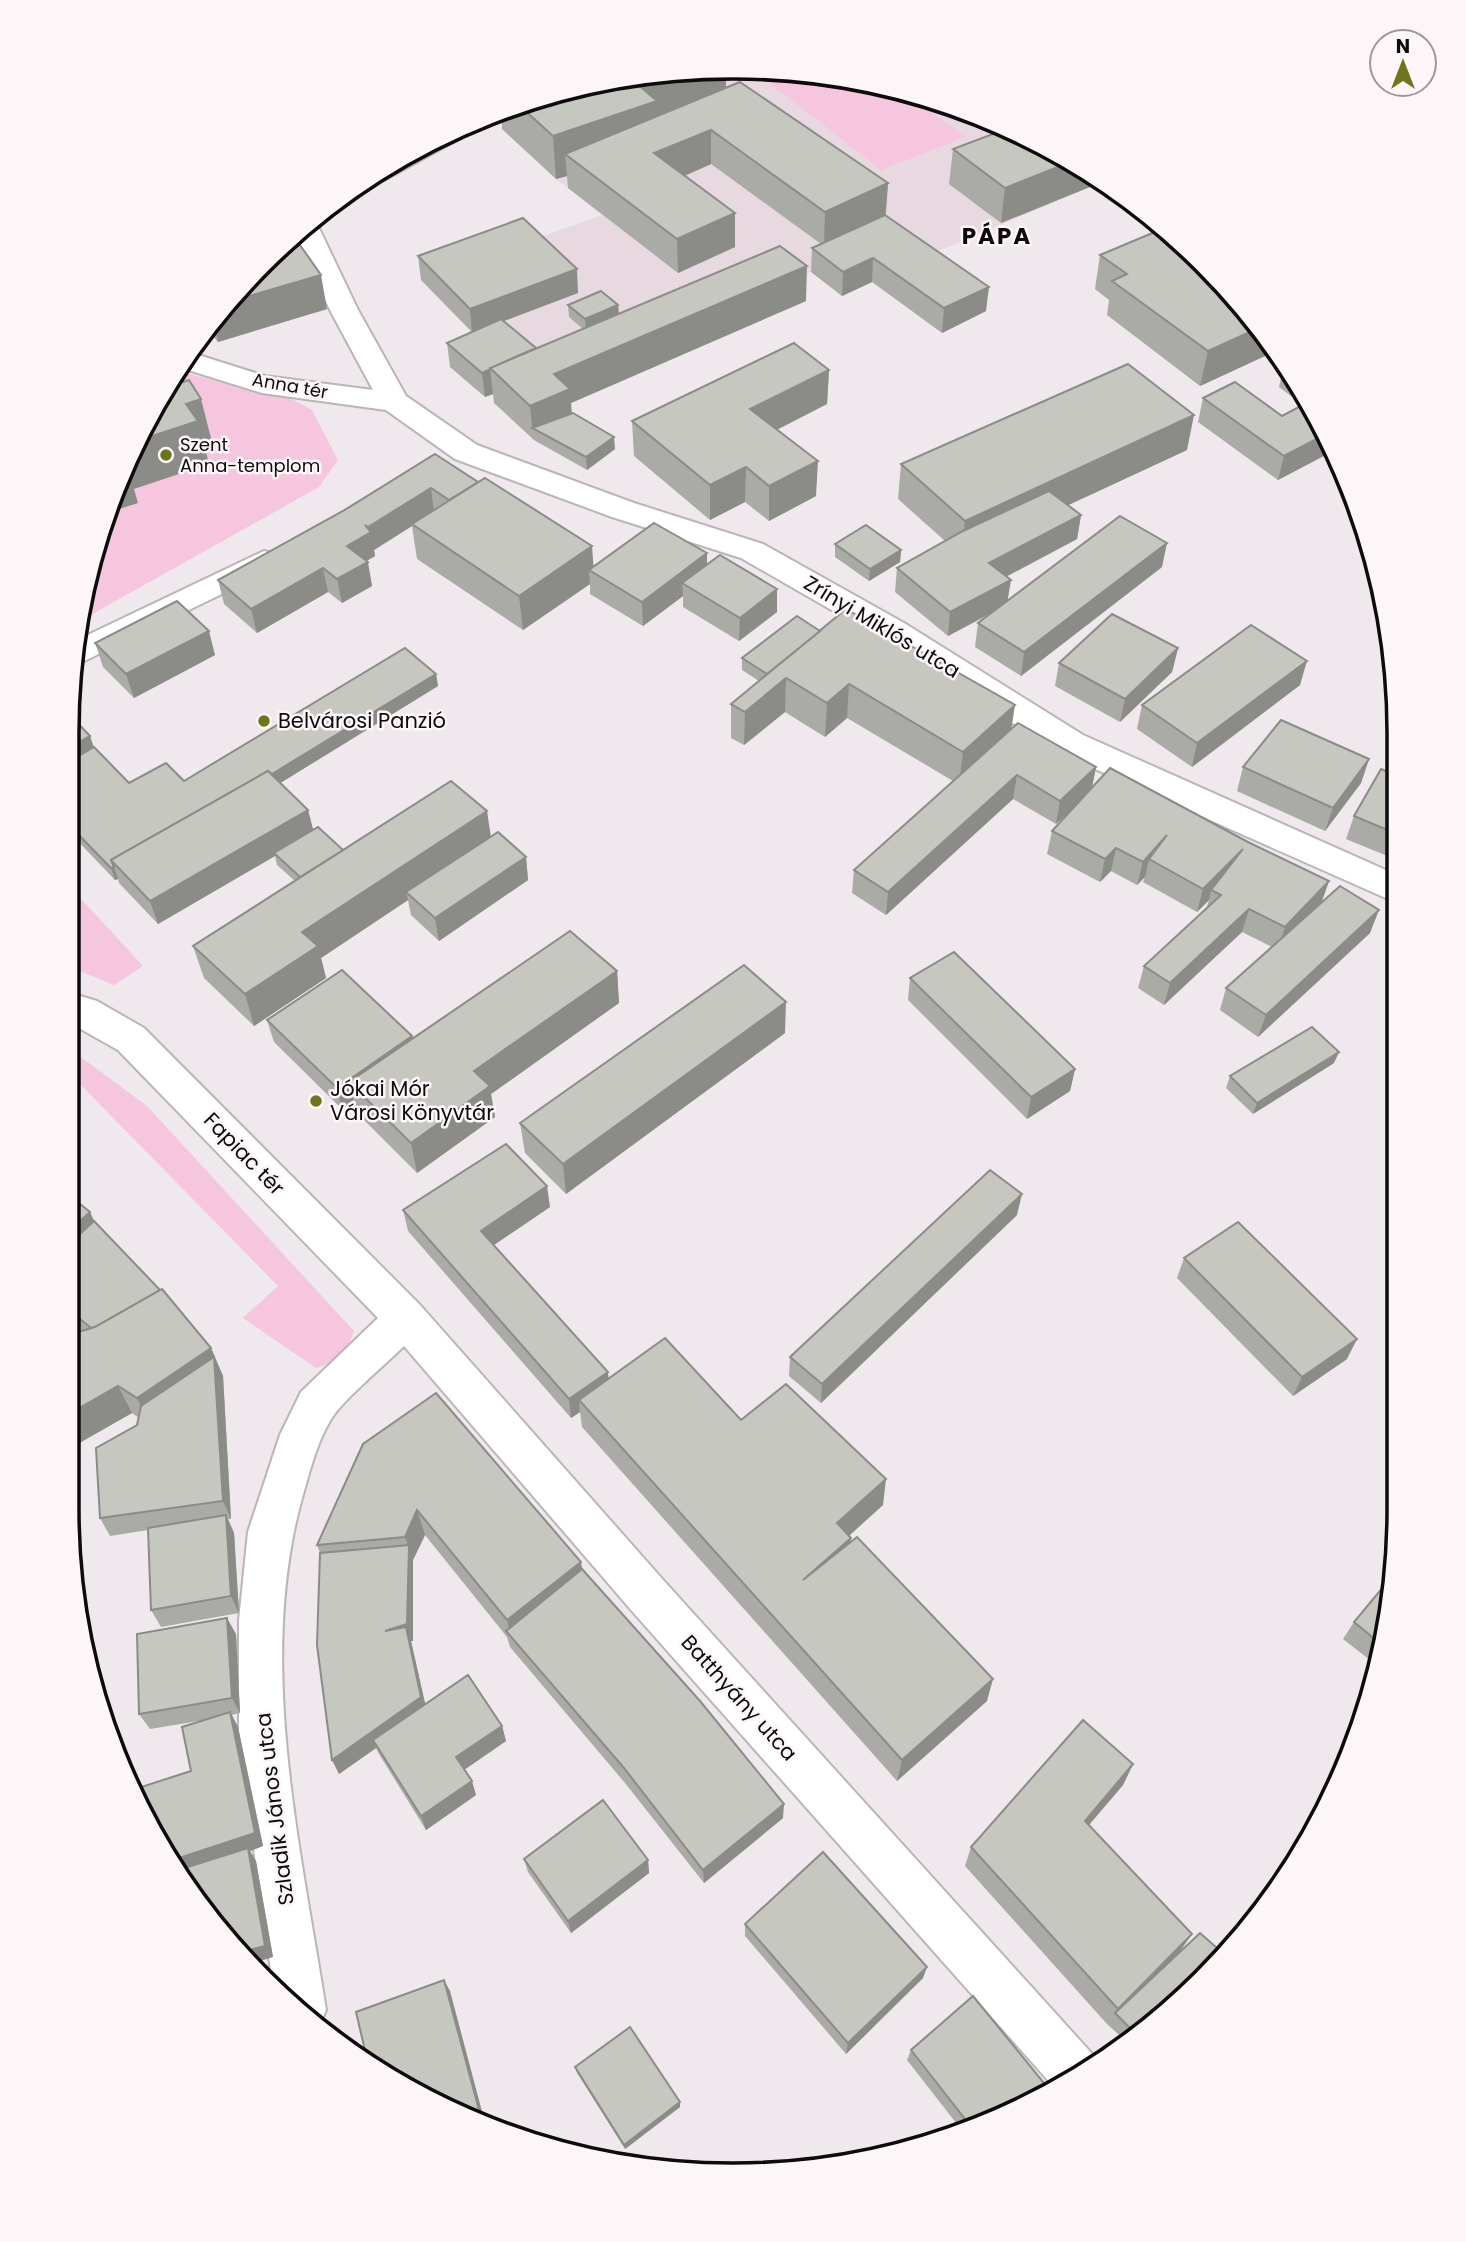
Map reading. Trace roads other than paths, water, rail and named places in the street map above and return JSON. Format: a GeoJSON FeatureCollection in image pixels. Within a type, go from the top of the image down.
{"type":"FeatureCollection","features":[{"type":"Feature","properties":{"kind":"street","name":"Anna tér"},"geometry":{"type":"LineString","coordinates":[[309,235],[344,310],[394,402],[455,458],[623,510]]}},
{"type":"Feature","properties":{"kind":"street","name":"Anna tér"},"geometry":{"type":"LineString","coordinates":[[194,362],[262,384],[394,402]]}},
{"type":"Feature","properties":{"kind":"street","name":"Zrínyi Miklós utca"},"geometry":{"type":"LineString","coordinates":[[623,510],[752,551],[893,632],[1071,744],[1387,886]]}},
{"type":"Feature","properties":{"kind":"street"},"geometry":{"type":"LineString","coordinates":[[84,650],[293,546]]}},
{"type":"Feature","properties":{"kind":"street","name":"Fapiac tér"},"geometry":{"type":"LineString","coordinates":[[79,1011],[131,1039],[405,1318]]}},
{"type":"Feature","properties":{"kind":"street","name":"Szladik János utca"},"geometry":{"type":"LineString","coordinates":[[299,1999],[262,1743],[261,1620],[271,1532],[295,1449],[316,1405],[405,1318]]}},
{"type":"Feature","properties":{"kind":"street","name":"Batthyány utca"},"geometry":{"type":"LineString","coordinates":[[405,1318],[648,1596],[1071,2069]]}},
{"type":"Feature","properties":{"kind":"place","name":"Szent Anna-templom"},"geometry":{"type":"Point","coordinates":[166,455]}},
{"type":"Feature","properties":{"kind":"place","name":"Belvárosi Panzió"},"geometry":{"type":"Point","coordinates":[264,721]}},
{"type":"Feature","properties":{"kind":"place","name":"Jókai Mór Városi Könyvtár"},"geometry":{"type":"Point","coordinates":[316,1101]}},
{"type":"Feature","properties":{"kind":"district","name":"PÁPA"},"geometry":{"type":"Point","coordinates":[997,236]}}]}
